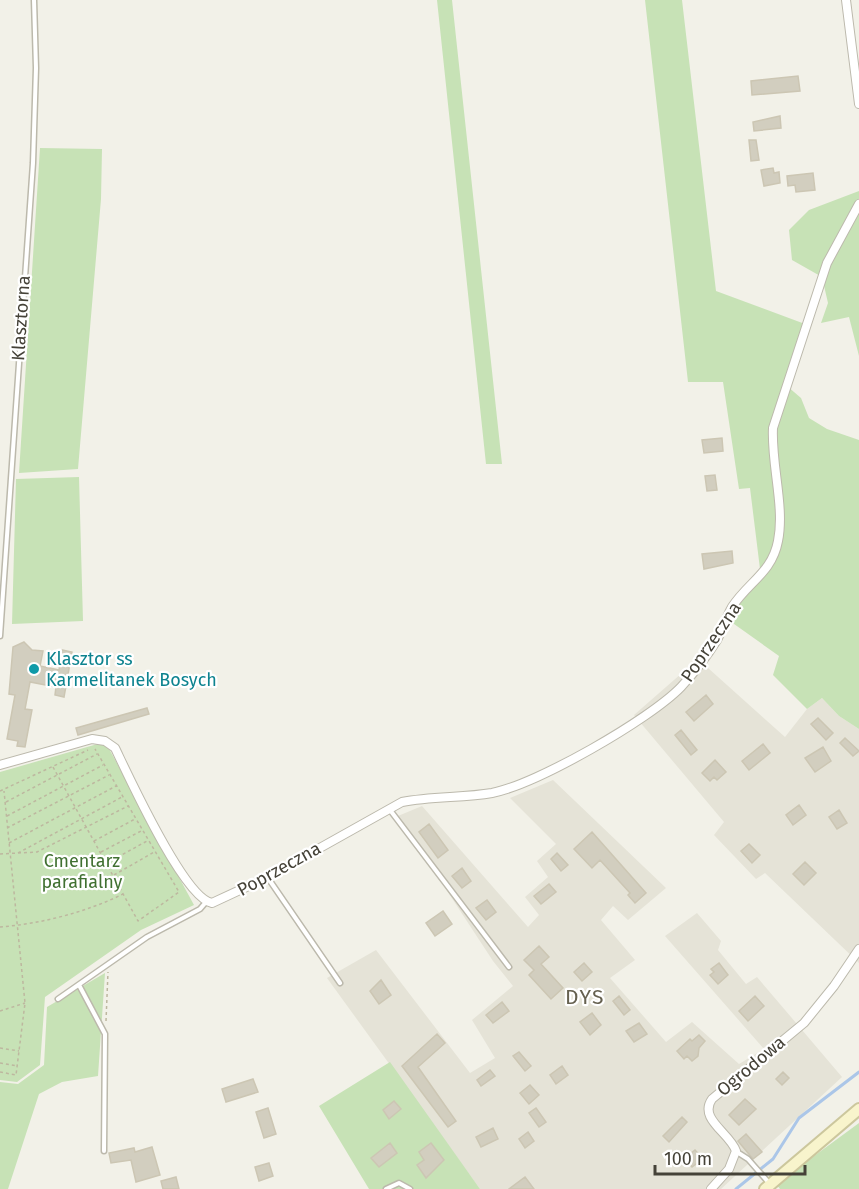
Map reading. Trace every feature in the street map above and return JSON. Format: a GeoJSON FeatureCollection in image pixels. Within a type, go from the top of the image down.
{"type":"FeatureCollection","features":[{"type":"Feature","properties":{"kind":"street"},"geometry":{"type":"LineString","coordinates":[[846,0],[859,104]]}},
{"type":"Feature","properties":{"kind":"street","name":"Poprzeczna"},"geometry":{"type":"LineString","coordinates":[[206,902],[220,902],[402,802],[424,797],[491,793],[513,787],[560,766],[656,708],[695,670],[717,639],[732,606],[768,567],[778,541],[779,518],[772,453],[773,428],[827,263],[859,204]]}},
{"type":"Feature","properties":{"kind":"street"},"geometry":{"type":"LineString","coordinates":[[0,765],[92,738],[109,742],[115,748],[155,827],[189,885],[206,902]]}},
{"type":"Feature","properties":{"kind":"street","name":"Ogrodowa"},"geometry":{"type":"LineString","coordinates":[[736,1152],[734,1144],[708,1114],[708,1106],[804,1023],[834,986],[859,948]]}},
{"type":"Feature","properties":{"kind":"street"},"geometry":{"type":"LineString","coordinates":[[770,1187],[859,1109]]}},
{"type":"Feature","properties":{"kind":"street"},"geometry":{"type":"LineString","coordinates":[[711,1189],[729,1169],[736,1152]]}},
{"type":"Feature","properties":{"kind":"lane","name":"Klasztorna"},"geometry":{"type":"LineString","coordinates":[[0,636],[33,162],[36,68],[34,0]]}},
{"type":"Feature","properties":{"kind":"lane"},"geometry":{"type":"LineString","coordinates":[[389,808],[509,967]]}},
{"type":"Feature","properties":{"kind":"lane"},"geometry":{"type":"LineString","coordinates":[[268,877],[340,983]]}},
{"type":"Feature","properties":{"kind":"lane"},"geometry":{"type":"LineString","coordinates":[[58,999],[147,937],[200,909],[206,902]]}},
{"type":"Feature","properties":{"kind":"lane"},"geometry":{"type":"LineString","coordinates":[[79,986],[105,1034],[104,1151]]}},
{"type":"Feature","properties":{"kind":"lane"},"geometry":{"type":"LineString","coordinates":[[736,1152],[748,1159],[770,1187]]}},
{"type":"Feature","properties":{"kind":"lane"},"geometry":{"type":"LineString","coordinates":[[386,1189],[399,1183],[410,1189]]}},
{"type":"Feature","properties":{"kind":"path"},"geometry":{"type":"LineString","coordinates":[[0,790],[94,747],[178,892],[138,921],[54,767]]}},
{"type":"Feature","properties":{"kind":"path"},"geometry":{"type":"LineString","coordinates":[[5,803],[98,754]]}},
{"type":"Feature","properties":{"kind":"path"},"geometry":{"type":"LineString","coordinates":[[6,817],[104,764]]}},
{"type":"Feature","properties":{"kind":"path"},"geometry":{"type":"LineString","coordinates":[[7,829],[110,774]]}},
{"type":"Feature","properties":{"kind":"path"},"geometry":{"type":"LineString","coordinates":[[8,843],[116,786]]}},
{"type":"Feature","properties":{"kind":"path"},"geometry":{"type":"LineString","coordinates":[[0,1072],[16,1075],[25,1003],[15,926],[4,790]]}},
{"type":"Feature","properties":{"kind":"path"},"geometry":{"type":"LineString","coordinates":[[17,853],[123,797]]}},
{"type":"Feature","properties":{"kind":"path"},"geometry":{"type":"LineString","coordinates":[[0,854],[37,852],[87,829],[128,806]]}},
{"type":"Feature","properties":{"kind":"path"},"geometry":{"type":"LineString","coordinates":[[94,842],[136,819]]}},
{"type":"Feature","properties":{"kind":"path"},"geometry":{"type":"LineString","coordinates":[[100,853],[142,830]]}},
{"type":"Feature","properties":{"kind":"path"},"geometry":{"type":"LineString","coordinates":[[106,864],[148,840]]}},
{"type":"Feature","properties":{"kind":"path"},"geometry":{"type":"LineString","coordinates":[[113,876],[155,852]]}},
{"type":"Feature","properties":{"kind":"path"},"geometry":{"type":"LineString","coordinates":[[0,927],[15,926],[100,905],[123,894]]}},
{"type":"Feature","properties":{"kind":"path"},"geometry":{"type":"LineString","coordinates":[[105,1034],[108,965]]}},
{"type":"Feature","properties":{"kind":"path"},"geometry":{"type":"LineString","coordinates":[[0,1011],[25,1003]]}},
{"type":"Feature","properties":{"kind":"path"},"geometry":{"type":"LineString","coordinates":[[0,1048],[19,1051]]}},
{"type":"Feature","properties":{"kind":"path"},"geometry":{"type":"LineString","coordinates":[[0,1063],[17,1066]]}},
{"type":"Feature","properties":{"kind":"shaded area"},"geometry":{"type":"Polygon","coordinates":[[[698,659],[785,737],[807,709],[822,698],[839,716],[859,729],[859,963],[765,873],[756,879],[714,835],[724,822],[634,715],[698,659]]]}},
{"type":"Feature","properties":{"kind":"shaded area"},"geometry":{"type":"Polygon","coordinates":[[[553,780],[666,888],[628,920],[613,906],[601,920],[635,960],[610,978],[666,1042],[692,1022],[739,1064],[764,1049],[665,936],[697,913],[721,941],[718,950],[746,984],[757,977],[842,1077],[721,1189],[480,1189],[327,978],[376,950],[470,1073],[495,1058],[472,1020],[513,986],[493,961],[398,816],[422,806],[528,927],[539,915],[525,897],[548,877],[537,861],[556,844],[510,798],[553,780]]]}},
{"type":"Feature","properties":{"kind":"green space"},"geometry":{"type":"Polygon","coordinates":[[[437,0],[452,0],[502,464],[486,464],[437,0]]]}},
{"type":"Feature","properties":{"kind":"green space"},"geometry":{"type":"Polygon","coordinates":[[[645,0],[682,0],[716,291],[805,324],[787,386],[801,398],[809,418],[827,429],[859,440],[859,729],[839,716],[822,698],[807,709],[773,675],[779,656],[727,619],[733,606],[761,577],[750,488],[739,489],[723,382],[688,382],[645,0]]]}},
{"type":"Feature","properties":{"kind":"green space"},"geometry":{"type":"Polygon","coordinates":[[[40,148],[102,149],[101,199],[78,469],[19,473],[40,148]]]}},
{"type":"Feature","properties":{"kind":"green space"},"geometry":{"type":"Polygon","coordinates":[[[859,191],[859,356],[849,317],[821,323],[828,303],[822,277],[792,260],[789,230],[809,210],[859,191]]]}},
{"type":"Feature","properties":{"kind":"green space"},"geometry":{"type":"Polygon","coordinates":[[[79,477],[83,621],[12,624],[16,479],[79,477]]]}},
{"type":"Feature","properties":{"kind":"green space","name":"Cmentarz parafialny"},"geometry":{"type":"Polygon","coordinates":[[[101,743],[107,745],[194,905],[141,930],[45,997],[40,1065],[17,1082],[0,1080],[0,772],[101,743]]]}},
{"type":"Feature","properties":{"kind":"green space"},"geometry":{"type":"Polygon","coordinates":[[[105,973],[98,1076],[62,1082],[39,1094],[8,1189],[0,1189],[0,1082],[18,1084],[44,1065],[47,1007],[105,973]]]}},
{"type":"Feature","properties":{"kind":"green space"},"geometry":{"type":"Polygon","coordinates":[[[390,1062],[480,1189],[369,1189],[319,1106],[390,1062]]]}},
{"type":"Feature","properties":{"kind":"green space"},"geometry":{"type":"Polygon","coordinates":[[[859,1123],[859,1189],[780,1189],[776,1184],[859,1123]]]}},
{"type":"Feature","properties":{"kind":"building"},"geometry":{"type":"Polygon","coordinates":[[[798,76],[800,91],[752,95],[751,81],[798,76]]]}},
{"type":"Feature","properties":{"kind":"building"},"geometry":{"type":"Polygon","coordinates":[[[780,116],[781,128],[754,131],[753,122],[780,116]]]}},
{"type":"Feature","properties":{"kind":"building"},"geometry":{"type":"Polygon","coordinates":[[[749,140],[756,140],[759,160],[751,161],[749,140]]]}},
{"type":"Feature","properties":{"kind":"building"},"geometry":{"type":"Polygon","coordinates":[[[773,168],[774,173],[779,172],[780,183],[764,186],[761,170],[773,168]]]}},
{"type":"Feature","properties":{"kind":"building"},"geometry":{"type":"Polygon","coordinates":[[[813,173],[815,190],[796,192],[795,185],[788,186],[787,176],[813,173]]]}},
{"type":"Feature","properties":{"kind":"building"},"geometry":{"type":"Polygon","coordinates":[[[722,438],[723,451],[704,453],[702,440],[722,438]]]}},
{"type":"Feature","properties":{"kind":"building"},"geometry":{"type":"Polygon","coordinates":[[[715,475],[717,490],[707,491],[705,476],[715,475]]]}},
{"type":"Feature","properties":{"kind":"building"},"geometry":{"type":"Polygon","coordinates":[[[732,551],[733,563],[704,569],[702,554],[732,551]]]}},
{"type":"Feature","properties":{"kind":"building","name":"Klasztor ss Karmelitanek Bosych"},"geometry":{"type":"Polygon","coordinates":[[[24,642],[32,650],[43,651],[40,666],[59,670],[62,650],[72,652],[64,697],[55,695],[56,687],[30,682],[25,709],[32,710],[25,747],[17,746],[18,741],[7,739],[15,695],[9,694],[13,647],[24,642]]]}},
{"type":"Feature","properties":{"kind":"building"},"geometry":{"type":"Polygon","coordinates":[[[706,695],[713,704],[694,721],[686,712],[706,695]]]}},
{"type":"Feature","properties":{"kind":"building"},"geometry":{"type":"Polygon","coordinates":[[[147,708],[149,714],[78,735],[76,728],[147,708]]]}},
{"type":"Feature","properties":{"kind":"building"},"geometry":{"type":"Polygon","coordinates":[[[818,718],[833,733],[826,740],[811,724],[818,718]]]}},
{"type":"Feature","properties":{"kind":"building"},"geometry":{"type":"Polygon","coordinates":[[[681,730],[697,750],[691,755],[675,735],[681,730]]]}},
{"type":"Feature","properties":{"kind":"building"},"geometry":{"type":"Polygon","coordinates":[[[845,738],[859,751],[853,756],[840,743],[845,738]]]}},
{"type":"Feature","properties":{"kind":"building"},"geometry":{"type":"Polygon","coordinates":[[[763,744],[770,753],[749,770],[742,761],[763,744]]]}},
{"type":"Feature","properties":{"kind":"building"},"geometry":{"type":"Polygon","coordinates":[[[823,747],[831,761],[815,772],[805,758],[823,747]]]}},
{"type":"Feature","properties":{"kind":"building"},"geometry":{"type":"Polygon","coordinates":[[[715,760],[726,772],[717,780],[714,777],[710,781],[702,773],[715,760]]]}},
{"type":"Feature","properties":{"kind":"building"},"geometry":{"type":"Polygon","coordinates":[[[799,805],[806,815],[793,825],[786,815],[799,805]]]}},
{"type":"Feature","properties":{"kind":"building"},"geometry":{"type":"Polygon","coordinates":[[[839,810],[847,823],[837,829],[829,817],[839,810]]]}},
{"type":"Feature","properties":{"kind":"building"},"geometry":{"type":"Polygon","coordinates":[[[429,824],[448,850],[438,858],[419,832],[429,824]]]}},
{"type":"Feature","properties":{"kind":"building"},"geometry":{"type":"Polygon","coordinates":[[[592,832],[646,893],[635,903],[628,895],[630,893],[600,860],[592,868],[574,849],[592,832]]]}},
{"type":"Feature","properties":{"kind":"building"},"geometry":{"type":"Polygon","coordinates":[[[749,844],[760,855],[752,863],[741,851],[749,844]]]}},
{"type":"Feature","properties":{"kind":"building"},"geometry":{"type":"Polygon","coordinates":[[[557,853],[568,865],[561,871],[551,859],[557,853]]]}},
{"type":"Feature","properties":{"kind":"building"},"geometry":{"type":"Polygon","coordinates":[[[805,862],[816,873],[804,885],[793,874],[805,862]]]}},
{"type":"Feature","properties":{"kind":"building"},"geometry":{"type":"Polygon","coordinates":[[[462,868],[471,881],[462,888],[452,876],[462,868]]]}},
{"type":"Feature","properties":{"kind":"building"},"geometry":{"type":"Polygon","coordinates":[[[549,884],[556,892],[541,904],[534,896],[549,884]]]}},
{"type":"Feature","properties":{"kind":"building"},"geometry":{"type":"Polygon","coordinates":[[[487,900],[496,912],[486,920],[476,908],[487,900]]]}},
{"type":"Feature","properties":{"kind":"building"},"geometry":{"type":"Polygon","coordinates":[[[443,911],[452,924],[435,936],[426,923],[443,911]]]}},
{"type":"Feature","properties":{"kind":"building"},"geometry":{"type":"Polygon","coordinates":[[[539,946],[549,957],[541,964],[563,988],[551,999],[529,975],[534,970],[524,960],[539,946]]]}},
{"type":"Feature","properties":{"kind":"building"},"geometry":{"type":"Polygon","coordinates":[[[584,963],[592,972],[582,981],[574,972],[584,963]]]}},
{"type":"Feature","properties":{"kind":"building"},"geometry":{"type":"Polygon","coordinates":[[[719,963],[728,975],[718,984],[710,975],[714,972],[711,969],[719,963]]]}},
{"type":"Feature","properties":{"kind":"building"},"geometry":{"type":"Polygon","coordinates":[[[381,980],[391,995],[379,1004],[370,991],[381,980]]]}},
{"type":"Feature","properties":{"kind":"building"},"geometry":{"type":"Polygon","coordinates":[[[619,996],[630,1010],[624,1015],[613,1001],[619,996]]]}},
{"type":"Feature","properties":{"kind":"building"},"geometry":{"type":"Polygon","coordinates":[[[755,996],[764,1006],[748,1021],[739,1011],[755,996]]]}},
{"type":"Feature","properties":{"kind":"building"},"geometry":{"type":"Polygon","coordinates":[[[502,1002],[509,1011],[493,1023],[486,1015],[502,1002]]]}},
{"type":"Feature","properties":{"kind":"building"},"geometry":{"type":"Polygon","coordinates":[[[592,1013],[601,1025],[590,1035],[580,1022],[592,1013]]]}},
{"type":"Feature","properties":{"kind":"building"},"geometry":{"type":"Polygon","coordinates":[[[639,1023],[647,1034],[634,1042],[626,1031],[639,1023]]]}},
{"type":"Feature","properties":{"kind":"building"},"geometry":{"type":"Polygon","coordinates":[[[437,1034],[445,1043],[418,1067],[456,1121],[448,1127],[402,1066],[437,1034]]]}},
{"type":"Feature","properties":{"kind":"building"},"geometry":{"type":"Polygon","coordinates":[[[699,1035],[705,1041],[699,1048],[698,1056],[692,1061],[687,1056],[684,1059],[677,1051],[690,1039],[692,1041],[699,1035]]]}},
{"type":"Feature","properties":{"kind":"building"},"geometry":{"type":"Polygon","coordinates":[[[519,1052],[531,1066],[525,1071],[513,1056],[519,1052]]]}},
{"type":"Feature","properties":{"kind":"building"},"geometry":{"type":"Polygon","coordinates":[[[562,1066],[568,1075],[556,1084],[550,1075],[562,1066]]]}},
{"type":"Feature","properties":{"kind":"building"},"geometry":{"type":"Polygon","coordinates":[[[490,1070],[495,1076],[481,1086],[477,1080],[490,1070]]]}},
{"type":"Feature","properties":{"kind":"building"},"geometry":{"type":"Polygon","coordinates":[[[783,1072],[789,1078],[782,1085],[776,1079],[783,1072]]]}},
{"type":"Feature","properties":{"kind":"building"},"geometry":{"type":"Polygon","coordinates":[[[253,1079],[258,1092],[226,1102],[222,1089],[253,1079]]]}},
{"type":"Feature","properties":{"kind":"building"},"geometry":{"type":"Polygon","coordinates":[[[530,1085],[539,1095],[529,1104],[520,1093],[530,1085]]]}},
{"type":"Feature","properties":{"kind":"building"},"geometry":{"type":"Polygon","coordinates":[[[745,1099],[756,1109],[739,1125],[729,1115],[745,1099]]]}},
{"type":"Feature","properties":{"kind":"building"},"geometry":{"type":"Polygon","coordinates":[[[394,1101],[401,1109],[389,1119],[383,1110],[394,1101]]]}},
{"type":"Feature","properties":{"kind":"building"},"geometry":{"type":"Polygon","coordinates":[[[268,1108],[276,1134],[264,1138],[256,1112],[268,1108]]]}},
{"type":"Feature","properties":{"kind":"building"},"geometry":{"type":"Polygon","coordinates":[[[536,1108],[546,1122],[539,1127],[529,1113],[536,1108]]]}},
{"type":"Feature","properties":{"kind":"building"},"geometry":{"type":"Polygon","coordinates":[[[682,1117],[687,1122],[669,1142],[663,1136],[682,1117]]]}},
{"type":"Feature","properties":{"kind":"building"},"geometry":{"type":"Polygon","coordinates":[[[493,1128],[498,1139],[481,1147],[476,1137],[493,1128]]]}},
{"type":"Feature","properties":{"kind":"building"},"geometry":{"type":"Polygon","coordinates":[[[528,1132],[534,1141],[525,1148],[519,1139],[528,1132]]]}},
{"type":"Feature","properties":{"kind":"building"},"geometry":{"type":"Polygon","coordinates":[[[746,1134],[762,1152],[753,1159],[738,1141],[746,1134]]]}},
{"type":"Feature","properties":{"kind":"building"},"geometry":{"type":"Polygon","coordinates":[[[390,1143],[397,1153],[379,1167],[371,1158],[390,1143]]]}},
{"type":"Feature","properties":{"kind":"building"},"geometry":{"type":"Polygon","coordinates":[[[431,1143],[444,1160],[426,1178],[417,1165],[424,1160],[419,1152],[431,1143]]]}},
{"type":"Feature","properties":{"kind":"building"},"geometry":{"type":"Polygon","coordinates":[[[152,1147],[160,1175],[136,1182],[131,1160],[111,1163],[109,1153],[134,1148],[135,1152],[152,1147]]]}},
{"type":"Feature","properties":{"kind":"building"},"geometry":{"type":"Polygon","coordinates":[[[695,1150],[703,1159],[692,1167],[685,1158],[695,1150]]]}},
{"type":"Feature","properties":{"kind":"building"},"geometry":{"type":"Polygon","coordinates":[[[269,1163],[273,1176],[259,1181],[255,1167],[269,1163]]]}},
{"type":"Feature","properties":{"kind":"building"},"geometry":{"type":"Polygon","coordinates":[[[176,1177],[179,1189],[163,1189],[161,1181],[176,1177]]]}},
{"type":"Feature","properties":{"kind":"building"},"geometry":{"type":"Polygon","coordinates":[[[525,1177],[534,1189],[509,1189],[525,1177]]]}},
{"type":"Feature","properties":{"kind":"waterway"},"geometry":{"type":"LineString","coordinates":[[736,1189],[773,1159],[799,1118],[859,1072]]}},
{"type":"Feature","properties":{"kind":"place","name":"Klasztor ss Karmelitanek Bosych"},"geometry":{"type":"Point","coordinates":[34,669]}},
{"type":"Feature","properties":{"kind":"district","name":"DYS"},"geometry":{"type":"Point","coordinates":[585,997]}}]}
